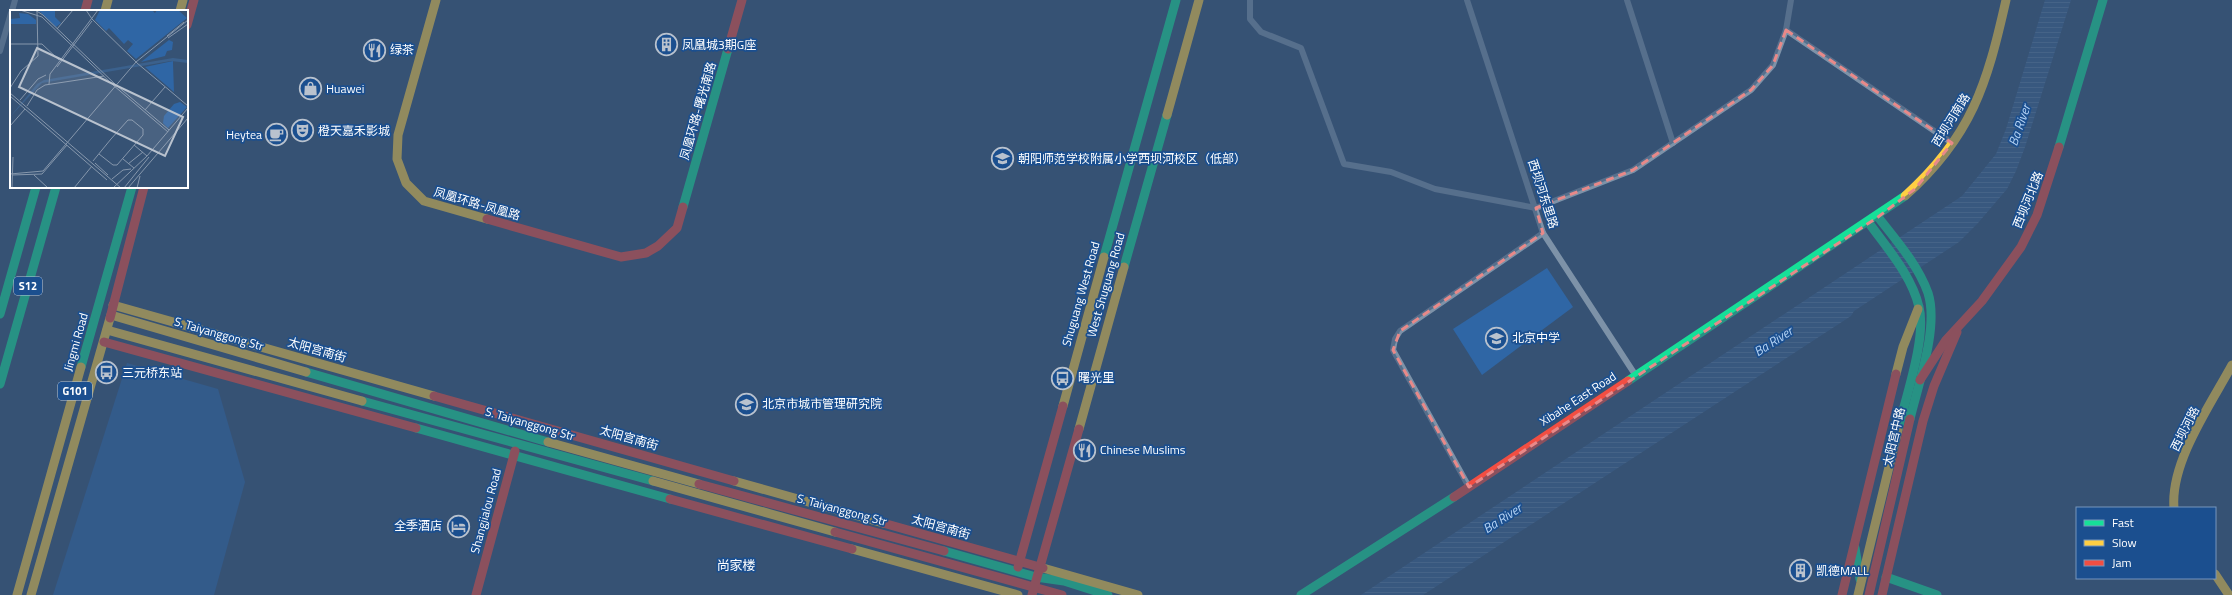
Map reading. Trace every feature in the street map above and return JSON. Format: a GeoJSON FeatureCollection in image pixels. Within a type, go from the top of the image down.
{"type":"FeatureCollection","features":[{"type":"Feature","properties":{"kind":"main road"},"geometry":{"type":"LineString","coordinates":[[85,10],[88,0]]}},
{"type":"Feature","properties":{"kind":"main road"},"geometry":{"type":"LineString","coordinates":[[105,10],[108,0]]}},
{"type":"Feature","properties":{"kind":"main road"},"geometry":{"type":"LineString","coordinates":[[180,10],[183,0]]}},
{"type":"Feature","properties":{"kind":"main road"},"geometry":{"type":"LineString","coordinates":[[188,21],[194,0]]}},
{"type":"Feature","properties":{"kind":"main road","name":"凤凰环路-凤凰路"},"geometry":{"type":"LineString","coordinates":[[436,0],[398,136],[397,160],[406,183],[424,201],[621,257],[642,256],[660,247],[676,228]]}},
{"type":"Feature","properties":{"kind":"main road","name":"凤凰环路-曙光南路"},"geometry":{"type":"LineString","coordinates":[[676,228],[742,0]]}},
{"type":"Feature","properties":{"kind":"main road","name":"Shuguang West Road"},"geometry":{"type":"LineString","coordinates":[[1013,594],[1013,582],[1176,0]]}},
{"type":"Feature","properties":{"kind":"main road","name":"West Shuguang Road"},"geometry":{"type":"LineString","coordinates":[[1036,577],[1199,0]]}},
{"type":"Feature","properties":{"kind":"main road","name":"西坝河南路"},"geometry":{"type":"LineString","coordinates":[[1869,223],[1915,189],[1952,144],[1981,92],[2006,0]]}},
{"type":"Feature","properties":{"kind":"main road","name":"西坝河北路"},"geometry":{"type":"LineString","coordinates":[[1920,380],[1961,321],[1982,301],[2021,247],[2037,214],[2049,182],[2103,0]]}},
{"type":"Feature","properties":{"kind":"main road","name":"S12"},"geometry":{"type":"LineString","coordinates":[[0,314],[36,188]]}},
{"type":"Feature","properties":{"kind":"main road","name":"S12"},"geometry":{"type":"LineString","coordinates":[[0,384],[56,188]]}},
{"type":"Feature","properties":{"kind":"main road","name":"Jingmi Road"},"geometry":{"type":"LineString","coordinates":[[17,595],[132,188]]}},
{"type":"Feature","properties":{"kind":"main road","name":"G101"},"geometry":{"type":"LineString","coordinates":[[31,595],[104,342],[144,188]]}},
{"type":"Feature","properties":{"kind":"main road","name":"太阳宫中路"},"geometry":{"type":"LineString","coordinates":[[1870,595],[1927,348],[1930,320],[1930,300],[1923,284],[1878,217]]}},
{"type":"Feature","properties":{"kind":"main road","name":"太阳宫中路"},"geometry":{"type":"LineString","coordinates":[[1858,595],[1917,350],[1921,323],[1919,306],[1913,291],[1869,223]]}},
{"type":"Feature","properties":{"kind":"main road","name":"Xibahe East Road"},"geometry":{"type":"LineString","coordinates":[[1301,595],[1469,487],[1869,223]]}},
{"type":"Feature","properties":{"kind":"main road","name":"太阳宫南街"},"geometry":{"type":"LineString","coordinates":[[114,305],[1138,595]]}},
{"type":"Feature","properties":{"kind":"main road","name":"太阳宫中路"},"geometry":{"type":"LineString","coordinates":[[1842,595],[1903,347],[1919,306]]}},
{"type":"Feature","properties":{"kind":"main road","name":"S. Taiyanggong Str"},"geometry":{"type":"LineString","coordinates":[[110,315],[520,434],[1036,577]]}},
{"type":"Feature","properties":{"kind":"main road","name":"太阳宫中路"},"geometry":{"type":"LineString","coordinates":[[1882,595],[1923,421],[1934,386],[1961,321]]}},
{"type":"Feature","properties":{"kind":"main road"},"geometry":{"type":"LineString","coordinates":[[107,330],[1013,582],[1033,591],[1062,595]]}},
{"type":"Feature","properties":{"kind":"main road"},"geometry":{"type":"LineString","coordinates":[[104,342],[1013,594]]}},
{"type":"Feature","properties":{"kind":"main road","name":"西坝河路"},"geometry":{"type":"LineString","coordinates":[[2174,507],[2173,487],[2179,468],[2232,365]]}},
{"type":"Feature","properties":{"kind":"main road","name":"Shangjialou Road"},"geometry":{"type":"LineString","coordinates":[[476,595],[520,434]]}},
{"type":"Feature","properties":{"kind":"main road"},"geometry":{"type":"LineString","coordinates":[[1854,545],[1861,585]]}},
{"type":"Feature","properties":{"kind":"main road"},"geometry":{"type":"LineString","coordinates":[[1870,595],[1893,549]]}},
{"type":"Feature","properties":{"kind":"main road"},"geometry":{"type":"LineString","coordinates":[[2216,576],[2229,595]]}},
{"type":"Feature","properties":{"kind":"main road"},"geometry":{"type":"LineString","coordinates":[[1033,591],[1036,577],[1064,581],[1108,595]]}},
{"type":"Feature","properties":{"kind":"main road"},"geometry":{"type":"LineString","coordinates":[[1886,577],[1937,595]]}},
{"type":"Feature","properties":{"kind":"street"},"geometry":{"type":"LineString","coordinates":[[12,10],[15,0]]}},
{"type":"Feature","properties":{"kind":"street"},"geometry":{"type":"LineString","coordinates":[[1250,0],[1250,19],[1260,32],[1301,48],[1344,164],[1391,172],[1435,189],[1536,208],[1633,170],[1751,90],[1773,65],[1786,30],[1791,0]]}},
{"type":"Feature","properties":{"kind":"street","name":"西坝河东里路"},"geometry":{"type":"LineString","coordinates":[[1467,0],[1543,233],[1636,376]]}},
{"type":"Feature","properties":{"kind":"street"},"geometry":{"type":"LineString","coordinates":[[1627,0],[1673,143]]}},
{"type":"Feature","properties":{"kind":"street"},"geometry":{"type":"LineString","coordinates":[[0,51],[10,16]]}},
{"type":"Feature","properties":{"kind":"street"},"geometry":{"type":"LineString","coordinates":[[1786,30],[1952,144]]}},
{"type":"Feature","properties":{"kind":"street"},"geometry":{"type":"LineString","coordinates":[[1469,487],[1393,350],[1394,339],[1400,332],[1543,233]]}},
{"type":"Feature","properties":{"kind":"highlighted area"},"geometry":{"type":"Polygon","coordinates":[[[1786,30],[1952,143],[1915,189],[1878,217],[1469,487],[1393,350],[1400,331],[1543,233],[1536,208],[1633,170],[1751,90],[1773,65],[1786,30]]]}},
{"type":"Feature","properties":{"kind":"shaded area"},"geometry":{"type":"Polygon","coordinates":[[[1547,268],[1573,307],[1482,375],[1453,329],[1547,268]]]}},
{"type":"Feature","properties":{"kind":"shaded area"},"geometry":{"type":"Polygon","coordinates":[[[127,363],[218,389],[245,482],[214,595],[53,595],[127,363]]]}},
{"type":"Feature","properties":{"kind":"water","name":"Ba River"},"geometry":{"type":"Polygon","coordinates":[[[2045,0],[2071,0],[2025,147],[2007,189],[1978,223],[1959,242],[1854,311],[1851,316],[1423,595],[1361,595],[1962,196],[1996,154],[2006,129],[2045,0]]]}},
{"type":"Feature","properties":{"kind":"traffic: fast"},"geometry":{"type":"LineString","coordinates":[[1104,257],[1176,0]]}},
{"type":"Feature","properties":{"kind":"traffic: fast"},"geometry":{"type":"LineString","coordinates":[[2059,147],[2103,0]]}},
{"type":"Feature","properties":{"kind":"traffic: fast"},"geometry":{"type":"LineString","coordinates":[[683,207],[728,49]]}},
{"type":"Feature","properties":{"kind":"traffic: fast"},"geometry":{"type":"LineString","coordinates":[[1124,267],[1167,115]]}},
{"type":"Feature","properties":{"kind":"traffic: fast"},"geometry":{"type":"LineString","coordinates":[[0,314],[36,188]]}},
{"type":"Feature","properties":{"kind":"traffic: fast"},"geometry":{"type":"LineString","coordinates":[[0,384],[56,188]]}},
{"type":"Feature","properties":{"kind":"traffic: fast"},"geometry":{"type":"LineString","coordinates":[[81,367],[132,188]]}},
{"type":"Feature","properties":{"kind":"traffic: fast"},"geometry":{"type":"LineString","coordinates":[[1628,381],[1905,196]]}},
{"type":"Feature","properties":{"kind":"traffic: fast"},"geometry":{"type":"LineString","coordinates":[[1878,217],[1913,263],[1924,283],[1931,307],[1931,322],[1926,356],[1910,419]]}},
{"type":"Feature","properties":{"kind":"traffic: fast"},"geometry":{"type":"LineString","coordinates":[[1869,223],[1891,252],[1911,284],[1916,296],[1921,320],[1918,351],[1898,430]]}},
{"type":"Feature","properties":{"kind":"traffic: fast"},"geometry":{"type":"LineString","coordinates":[[306,372],[548,442]]}},
{"type":"Feature","properties":{"kind":"traffic: fast"},"geometry":{"type":"LineString","coordinates":[[362,401],[653,481]]}},
{"type":"Feature","properties":{"kind":"traffic: fast"},"geometry":{"type":"LineString","coordinates":[[416,428],[670,499]]}},
{"type":"Feature","properties":{"kind":"traffic: fast"},"geometry":{"type":"LineString","coordinates":[[1301,595],[1454,497]]}},
{"type":"Feature","properties":{"kind":"traffic: fast"},"geometry":{"type":"LineString","coordinates":[[1855,548],[1860,579]]}},
{"type":"Feature","properties":{"kind":"traffic: fast"},"geometry":{"type":"LineString","coordinates":[[944,551],[1036,577],[1064,581],[1108,595]]}},
{"type":"Feature","properties":{"kind":"traffic: fast"},"geometry":{"type":"LineString","coordinates":[[1886,577],[1937,595]]}},
{"type":"Feature","properties":{"kind":"traffic: slow"},"geometry":{"type":"LineString","coordinates":[[105,10],[108,0]]}},
{"type":"Feature","properties":{"kind":"traffic: slow"},"geometry":{"type":"LineString","coordinates":[[180,10],[183,0]]}},
{"type":"Feature","properties":{"kind":"traffic: slow"},"geometry":{"type":"LineString","coordinates":[[436,0],[398,135],[397,159],[406,183],[424,201],[487,219]]}},
{"type":"Feature","properties":{"kind":"traffic: slow"},"geometry":{"type":"LineString","coordinates":[[1167,115],[1199,0]]}},
{"type":"Feature","properties":{"kind":"traffic: slow"},"geometry":{"type":"LineString","coordinates":[[1905,196],[1928,174],[1946,152],[1974,107],[1992,58],[2006,0]]}},
{"type":"Feature","properties":{"kind":"traffic: slow"},"geometry":{"type":"LineString","coordinates":[[1063,406],[1104,257]]}},
{"type":"Feature","properties":{"kind":"traffic: slow"},"geometry":{"type":"LineString","coordinates":[[1079,429],[1124,267]]}},
{"type":"Feature","properties":{"kind":"traffic: slow"},"geometry":{"type":"LineString","coordinates":[[113,305],[434,396]]}},
{"type":"Feature","properties":{"kind":"traffic: slow"},"geometry":{"type":"LineString","coordinates":[[1896,374],[1903,347],[1918,309]]}},
{"type":"Feature","properties":{"kind":"traffic: slow"},"geometry":{"type":"LineString","coordinates":[[111,315],[306,372]]}},
{"type":"Feature","properties":{"kind":"traffic: slow"},"geometry":{"type":"LineString","coordinates":[[31,595],[110,318]]}},
{"type":"Feature","properties":{"kind":"traffic: slow"},"geometry":{"type":"LineString","coordinates":[[107,330],[362,401]]}},
{"type":"Feature","properties":{"kind":"traffic: slow"},"geometry":{"type":"LineString","coordinates":[[2174,507],[2174,490],[2178,472],[2185,453],[2203,415],[2232,365]]}},
{"type":"Feature","properties":{"kind":"traffic: slow"},"geometry":{"type":"LineString","coordinates":[[17,595],[81,367]]}},
{"type":"Feature","properties":{"kind":"traffic: slow"},"geometry":{"type":"LineString","coordinates":[[1858,595],[1898,430]]}},
{"type":"Feature","properties":{"kind":"traffic: slow"},"geometry":{"type":"LineString","coordinates":[[548,442],[699,484]]}},
{"type":"Feature","properties":{"kind":"traffic: slow"},"geometry":{"type":"LineString","coordinates":[[653,481],[835,532]]}},
{"type":"Feature","properties":{"kind":"traffic: slow"},"geometry":{"type":"LineString","coordinates":[[734,481],[883,523]]}},
{"type":"Feature","properties":{"kind":"traffic: slow"},"geometry":{"type":"LineString","coordinates":[[852,549],[1018,595]]}},
{"type":"Feature","properties":{"kind":"traffic: slow"},"geometry":{"type":"LineString","coordinates":[[1043,568],[1138,595]]}},
{"type":"Feature","properties":{"kind":"traffic: slow"},"geometry":{"type":"LineString","coordinates":[[2216,576],[2229,595]]}},
{"type":"Feature","properties":{"kind":"traffic: jam"},"geometry":{"type":"LineString","coordinates":[[85,10],[88,0]]}},
{"type":"Feature","properties":{"kind":"traffic: jam"},"geometry":{"type":"LineString","coordinates":[[188,21],[194,0]]}},
{"type":"Feature","properties":{"kind":"traffic: jam"},"geometry":{"type":"LineString","coordinates":[[728,49],[742,0]]}},
{"type":"Feature","properties":{"kind":"traffic: jam"},"geometry":{"type":"LineString","coordinates":[[1920,380],[1946,340],[1982,301],[2021,247],[2037,215],[2059,147]]}},
{"type":"Feature","properties":{"kind":"traffic: jam"},"geometry":{"type":"LineString","coordinates":[[110,318],[144,188]]}},
{"type":"Feature","properties":{"kind":"traffic: jam"},"geometry":{"type":"LineString","coordinates":[[487,219],[621,257],[646,253],[658,246],[677,228],[683,207]]}},
{"type":"Feature","properties":{"kind":"traffic: jam"},"geometry":{"type":"LineString","coordinates":[[1882,595],[1923,421],[1934,386],[1957,332]]}},
{"type":"Feature","properties":{"kind":"traffic: jam"},"geometry":{"type":"LineString","coordinates":[[104,342],[416,428]]}},
{"type":"Feature","properties":{"kind":"traffic: jam"},"geometry":{"type":"LineString","coordinates":[[1842,595],[1896,374]]}},
{"type":"Feature","properties":{"kind":"traffic: jam"},"geometry":{"type":"LineString","coordinates":[[1454,497],[1628,381]]}},
{"type":"Feature","properties":{"kind":"traffic: jam"},"geometry":{"type":"LineString","coordinates":[[434,396],[734,481]]}},
{"type":"Feature","properties":{"kind":"traffic: jam"},"geometry":{"type":"LineString","coordinates":[[1018,567],[1063,406]]}},
{"type":"Feature","properties":{"kind":"traffic: jam"},"geometry":{"type":"LineString","coordinates":[[1869,595],[1910,419]]}},
{"type":"Feature","properties":{"kind":"traffic: jam"},"geometry":{"type":"LineString","coordinates":[[1032,595],[1079,429]]}},
{"type":"Feature","properties":{"kind":"traffic: jam"},"geometry":{"type":"LineString","coordinates":[[476,595],[515,451]]}},
{"type":"Feature","properties":{"kind":"traffic: jam"},"geometry":{"type":"LineString","coordinates":[[699,484],[944,551]]}},
{"type":"Feature","properties":{"kind":"traffic: jam"},"geometry":{"type":"LineString","coordinates":[[670,499],[852,549]]}},
{"type":"Feature","properties":{"kind":"traffic: jam"},"geometry":{"type":"LineString","coordinates":[[883,523],[1043,568]]}},
{"type":"Feature","properties":{"kind":"traffic: jam"},"geometry":{"type":"LineString","coordinates":[[835,532],[1062,595]]}},
{"type":"Feature","properties":{"kind":"place","name":"凤凰城3期G座"},"geometry":{"type":"Point","coordinates":[666,45]}},
{"type":"Feature","properties":{"kind":"place","name":"绿茶"},"geometry":{"type":"Point","coordinates":[374,50]}},
{"type":"Feature","properties":{"kind":"place","name":"Huawei"},"geometry":{"type":"Point","coordinates":[310,89]}},
{"type":"Feature","properties":{"kind":"place","name":"橙天嘉禾影城"},"geometry":{"type":"Point","coordinates":[302,131]}},
{"type":"Feature","properties":{"kind":"place","name":"Heytea"},"geometry":{"type":"Point","coordinates":[277,135]}},
{"type":"Feature","properties":{"kind":"place","name":"朝阳师范学校附属小学西坝河校区（低部）"},"geometry":{"type":"Point","coordinates":[1002,159]}},
{"type":"Feature","properties":{"kind":"place","name":"北京中学"},"geometry":{"type":"Point","coordinates":[1497,338]}},
{"type":"Feature","properties":{"kind":"place","name":"三元桥东站"},"geometry":{"type":"Point","coordinates":[107,373]}},
{"type":"Feature","properties":{"kind":"place","name":"曙光里"},"geometry":{"type":"Point","coordinates":[1063,378]}},
{"type":"Feature","properties":{"kind":"place","name":"北京市城市管理研究院"},"geometry":{"type":"Point","coordinates":[747,404]}},
{"type":"Feature","properties":{"kind":"place","name":"Chinese Muslims"},"geometry":{"type":"Point","coordinates":[1085,450]}},
{"type":"Feature","properties":{"kind":"place","name":"全季酒店"},"geometry":{"type":"Point","coordinates":[458,526]}},
{"type":"Feature","properties":{"kind":"place","name":"凯德MALL"},"geometry":{"type":"Point","coordinates":[1800,571]}},
{"type":"Feature","properties":{"kind":"district","name":"尚家楼"},"geometry":{"type":"Point","coordinates":[736,565]}}]}
